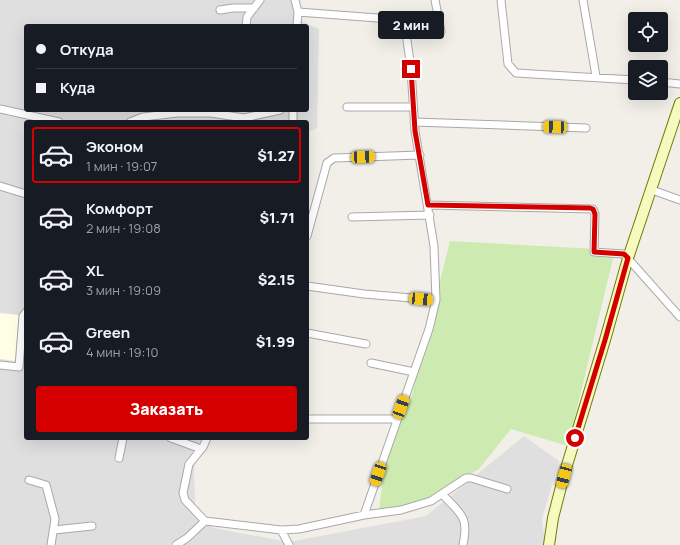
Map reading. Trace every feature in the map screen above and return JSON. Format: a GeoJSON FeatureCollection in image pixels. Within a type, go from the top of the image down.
{"type":"FeatureCollection","features":[{"type":"Feature","properties":{"kind":"street"},"geometry":{"type":"LineString","coordinates":[[246,24],[247,17],[260,0]]}},
{"type":"Feature","properties":{"kind":"street"},"geometry":{"type":"LineString","coordinates":[[295,0],[298,12],[297,24]]}},
{"type":"Feature","properties":{"kind":"street"},"geometry":{"type":"LineString","coordinates":[[435,0],[441,32]]}},
{"type":"Feature","properties":{"kind":"street"},"geometry":{"type":"LineString","coordinates":[[501,0],[508,64],[516,73],[596,76],[628,79]]}},
{"type":"Feature","properties":{"kind":"street"},"geometry":{"type":"LineString","coordinates":[[584,0],[596,76]]}},
{"type":"Feature","properties":{"kind":"street"},"geometry":{"type":"LineString","coordinates":[[220,10],[233,8],[254,8]]}},
{"type":"Feature","properties":{"kind":"street"},"geometry":{"type":"LineString","coordinates":[[298,12],[402,21],[411,69],[412,107],[434,246],[436,300],[429,329],[396,419],[364,515]]}},
{"type":"Feature","properties":{"kind":"street"},"geometry":{"type":"LineString","coordinates":[[668,83],[680,84]]}},
{"type":"Feature","properties":{"kind":"street"},"geometry":{"type":"LineString","coordinates":[[549,545],[553,518],[564,476],[628,258],[680,103]]}},
{"type":"Feature","properties":{"kind":"street"},"geometry":{"type":"LineString","coordinates":[[347,107],[412,107]]}},
{"type":"Feature","properties":{"kind":"street"},"geometry":{"type":"LineString","coordinates":[[0,109],[50,120]]}},
{"type":"Feature","properties":{"kind":"street"},"geometry":{"type":"LineString","coordinates":[[135,120],[143,117],[177,113],[212,112],[244,118],[271,112]]}},
{"type":"Feature","properties":{"kind":"street"},"geometry":{"type":"LineString","coordinates":[[414,122],[586,128]]}},
{"type":"Feature","properties":{"kind":"street"},"geometry":{"type":"LineString","coordinates":[[309,229],[330,160],[334,158],[420,155]]}},
{"type":"Feature","properties":{"kind":"street"},"geometry":{"type":"LineString","coordinates":[[0,186],[24,193]]}},
{"type":"Feature","properties":{"kind":"street"},"geometry":{"type":"LineString","coordinates":[[652,190],[680,200]]}},
{"type":"Feature","properties":{"kind":"street"},"geometry":{"type":"LineString","coordinates":[[428,205],[593,209],[595,214],[594,252],[624,254],[680,317]]}},
{"type":"Feature","properties":{"kind":"street"},"geometry":{"type":"LineString","coordinates":[[352,217],[430,215]]}},
{"type":"Feature","properties":{"kind":"street"},"geometry":{"type":"LineString","coordinates":[[309,286],[364,294],[436,300]]}},
{"type":"Feature","properties":{"kind":"street"},"geometry":{"type":"LineString","coordinates":[[0,365],[22,368],[24,315]]}},
{"type":"Feature","properties":{"kind":"street"},"geometry":{"type":"LineString","coordinates":[[309,333],[366,344]]}},
{"type":"Feature","properties":{"kind":"street"},"geometry":{"type":"LineString","coordinates":[[371,363],[414,372]]}},
{"type":"Feature","properties":{"kind":"street"},"geometry":{"type":"LineString","coordinates":[[309,419],[396,419]]}},
{"type":"Feature","properties":{"kind":"street"},"geometry":{"type":"LineString","coordinates":[[119,458],[123,440]]}},
{"type":"Feature","properties":{"kind":"street"},"geometry":{"type":"LineString","coordinates":[[176,440],[201,449]]}},
{"type":"Feature","properties":{"kind":"street"},"geometry":{"type":"LineString","coordinates":[[206,440],[189,464],[183,493],[185,500],[205,521],[281,530],[401,510],[430,501],[443,495],[466,478],[471,478],[506,489]]}},
{"type":"Feature","properties":{"kind":"street"},"geometry":{"type":"LineString","coordinates":[[29,480],[46,485],[55,520],[51,545]]}},
{"type":"Feature","properties":{"kind":"street"},"geometry":{"type":"LineString","coordinates":[[443,495],[464,517],[463,545]]}},
{"type":"Feature","properties":{"kind":"street"},"geometry":{"type":"LineString","coordinates":[[176,545],[187,538],[205,521]]}},
{"type":"Feature","properties":{"kind":"street"},"geometry":{"type":"LineString","coordinates":[[54,530],[92,526]]}},
{"type":"Feature","properties":{"kind":"street"},"geometry":{"type":"LineString","coordinates":[[281,530],[289,545]]}},
{"type":"Feature","properties":{"kind":"shaded area"},"geometry":{"type":"Polygon","coordinates":[[[0,0],[296,0],[303,22],[308,24],[24,24],[24,112],[309,112],[309,25],[319,29],[317,128],[309,132],[309,120],[24,120],[24,440],[206,440],[194,468],[195,507],[213,528],[289,542],[426,516],[524,436],[559,461],[542,519],[545,545],[0,545],[0,0]]]}},
{"type":"Feature","properties":{"kind":"shaded area"},"geometry":{"type":"Polygon","coordinates":[[[0,313],[19,315],[15,361],[0,359],[0,313]]]}},
{"type":"Feature","properties":{"kind":"green space"},"geometry":{"type":"Polygon","coordinates":[[[450,241],[615,250],[568,446],[511,429],[479,469],[422,502],[379,510],[386,456],[397,424],[410,403],[450,241]]]}},
{"type":"Feature","properties":{"kind":"route"},"geometry":{"type":"LineString","coordinates":[[411,69],[412,107],[415,131],[428,205],[590,208],[593,209],[595,214],[594,252],[597,254],[624,254],[628,258],[575,438]]}}]}
